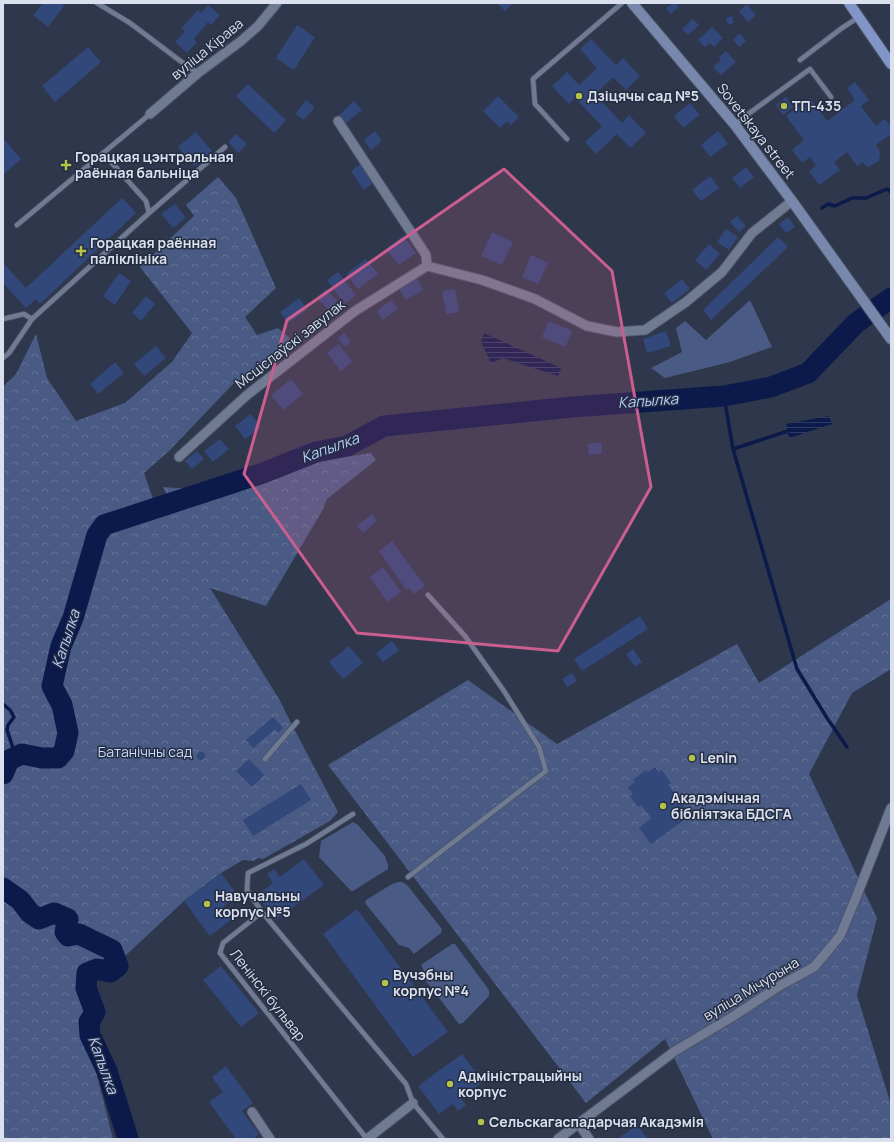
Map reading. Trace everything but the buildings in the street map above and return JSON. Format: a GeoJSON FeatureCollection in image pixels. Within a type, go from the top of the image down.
{"type":"FeatureCollection","features":[{"type":"Feature","properties":{"kind":"main road","name":"Sovetskaya street"},"geometry":{"type":"LineString","coordinates":[[632,3],[735,125],[792,201],[891,339]]}},
{"type":"Feature","properties":{"kind":"main road"},"geometry":{"type":"LineString","coordinates":[[849,3],[891,64]]}},
{"type":"Feature","properties":{"kind":"street","name":"вуліца Кірава"},"geometry":{"type":"LineString","coordinates":[[150,114],[198,73],[258,26],[277,3]]}},
{"type":"Feature","properties":{"kind":"street"},"geometry":{"type":"LineString","coordinates":[[338,121],[426,255],[427,266],[482,280],[535,299],[586,326],[616,332],[645,330],[686,302],[722,272],[752,233],[792,201]]}},
{"type":"Feature","properties":{"kind":"street","name":"Мсціслаўскі завулак"},"geometry":{"type":"LineString","coordinates":[[179,457],[247,395],[349,316],[427,266]]}},
{"type":"Feature","properties":{"kind":"street","name":"вуліца Мічурына"},"geometry":{"type":"LineString","coordinates":[[558,1139],[675,1051],[781,984],[814,967],[840,936],[858,895],[891,808]]}},
{"type":"Feature","properties":{"kind":"street"},"geometry":{"type":"LineString","coordinates":[[367,1139],[413,1103]]}},
{"type":"Feature","properties":{"kind":"street"},"geometry":{"type":"LineString","coordinates":[[252,1112],[270,1139]]}},
{"type":"Feature","properties":{"kind":"street"},"geometry":{"type":"LineString","coordinates":[[579,1124],[589,1139]]}},
{"type":"Feature","properties":{"kind":"lane"},"geometry":{"type":"LineString","coordinates":[[97,3],[130,23],[198,73]]}},
{"type":"Feature","properties":{"kind":"lane"},"geometry":{"type":"LineString","coordinates":[[567,139],[535,104],[533,79],[622,3]]}},
{"type":"Feature","properties":{"kind":"lane"},"geometry":{"type":"LineString","coordinates":[[800,60],[859,17]]}},
{"type":"Feature","properties":{"kind":"lane"},"geometry":{"type":"LineString","coordinates":[[735,125],[810,69],[831,97]]}},
{"type":"Feature","properties":{"kind":"lane"},"geometry":{"type":"LineString","coordinates":[[17,225],[150,114]]}},
{"type":"Feature","properties":{"kind":"lane"},"geometry":{"type":"LineString","coordinates":[[3,358],[9,353],[32,319],[149,213],[225,147]]}},
{"type":"Feature","properties":{"kind":"lane"},"geometry":{"type":"LineString","coordinates":[[103,153],[146,201],[149,213]]}},
{"type":"Feature","properties":{"kind":"lane"},"geometry":{"type":"LineString","coordinates":[[3,319],[24,314],[32,319]]}},
{"type":"Feature","properties":{"kind":"lane"},"geometry":{"type":"LineString","coordinates":[[408,877],[546,771],[539,747],[504,691],[465,636],[428,595]]}},
{"type":"Feature","properties":{"kind":"lane"},"geometry":{"type":"LineString","coordinates":[[265,759],[297,722]]}},
{"type":"Feature","properties":{"kind":"lane"},"geometry":{"type":"LineString","coordinates":[[353,814],[306,844],[248,873],[247,890],[262,912],[406,1084],[413,1103],[443,1139]]}},
{"type":"Feature","properties":{"kind":"lane","name":"Ленінскі бульвар"},"geometry":{"type":"LineString","coordinates":[[262,912],[223,943],[220,953],[367,1139]]}},
{"type":"Feature","properties":{"kind":"highlighted area"},"geometry":{"type":"Polygon","coordinates":[[[504,169],[612,271],[651,487],[558,651],[357,633],[244,474],[287,320],[504,169]]]}},
{"type":"Feature","properties":{"kind":"green space","name":"Батанічны сад"},"geometry":{"type":"Polygon","coordinates":[[[218,177],[236,198],[276,288],[245,317],[257,335],[278,328],[299,346],[233,384],[169,451],[144,473],[153,499],[160,512],[173,508],[163,487],[221,491],[321,461],[371,453],[376,460],[327,499],[322,511],[266,606],[210,588],[279,699],[338,812],[330,821],[263,859],[258,858],[254,861],[243,860],[221,873],[184,901],[124,957],[100,959],[78,984],[91,1052],[113,1139],[3,1139],[3,387],[16,374],[36,334],[47,378],[76,421],[125,403],[172,362],[192,333],[140,267],[194,216],[186,205],[218,177]]]}},
{"type":"Feature","properties":{"kind":"green space"},"geometry":{"type":"Polygon","coordinates":[[[750,300],[772,347],[730,362],[665,378],[651,368],[682,352],[676,328],[685,321],[706,340],[750,300]]]}},
{"type":"Feature","properties":{"kind":"green space"},"geometry":{"type":"Polygon","coordinates":[[[891,599],[891,669],[852,693],[809,774],[877,918],[857,995],[891,1105],[891,1139],[713,1139],[665,1039],[586,1103],[328,765],[468,680],[557,744],[737,644],[759,683],[891,599]]]}},
{"type":"Feature","properties":{"kind":"green space"},"geometry":{"type":"Polygon","coordinates":[[[353,822],[358,825],[385,856],[388,869],[351,891],[319,857],[321,841],[353,822]]]}},
{"type":"Feature","properties":{"kind":"green space"},"geometry":{"type":"Polygon","coordinates":[[[398,882],[402,882],[407,885],[442,929],[441,933],[414,954],[409,948],[399,945],[365,903],[366,900],[398,882]]]}},
{"type":"Feature","properties":{"kind":"green space"},"geometry":{"type":"Polygon","coordinates":[[[452,944],[455,944],[489,990],[489,996],[463,1023],[459,1024],[426,981],[425,973],[421,965],[452,944]]]}},
{"type":"Feature","properties":{"kind":"shaded area"},"geometry":{"type":"Polygon","coordinates":[[[484,333],[561,368],[558,376],[503,358],[491,363],[481,342],[484,333]]]}},
{"type":"Feature","properties":{"kind":"shaded area"},"geometry":{"type":"Polygon","coordinates":[[[829,416],[832,424],[789,438],[786,424],[829,416]]]}},
{"type":"Feature","properties":{"kind":"waterway"},"geometry":{"type":"LineString","coordinates":[[822,208],[828,204],[835,206],[852,198],[866,198],[887,189],[891,192]]}},
{"type":"Feature","properties":{"kind":"waterway","name":"Капылка"},"geometry":{"type":"LineString","coordinates":[[3,774],[9,760],[22,754],[42,758],[58,758],[64,751],[68,733],[62,705],[52,686],[61,646],[73,618],[97,535],[104,525],[263,473],[316,452],[347,446],[384,426],[572,407],[724,396],[771,387],[808,373],[856,323],[891,298]]}},
{"type":"Feature","properties":{"kind":"waterway"},"geometry":{"type":"LineString","coordinates":[[724,396],[733,449],[797,669],[847,747]]}},
{"type":"Feature","properties":{"kind":"waterway"},"geometry":{"type":"LineString","coordinates":[[733,449],[791,430]]}},
{"type":"Feature","properties":{"kind":"waterway"},"geometry":{"type":"LineString","coordinates":[[3,704],[10,710],[14,717],[8,725],[7,730],[16,757]]}},
{"type":"Feature","properties":{"kind":"waterway","name":"Капылка"},"geometry":{"type":"LineString","coordinates":[[3,888],[20,900],[30,913],[39,919],[54,913],[68,919],[65,932],[68,936],[79,934],[112,950],[118,966],[110,972],[97,969],[87,973],[86,988],[95,1012],[89,1022],[90,1035],[107,1071],[128,1139]]}},
{"type":"Feature","properties":{"kind":"place","name":"Дзіцячы сад №5"},"geometry":{"type":"Point","coordinates":[579,96]}},
{"type":"Feature","properties":{"kind":"place","name":"ТП-435"},"geometry":{"type":"Point","coordinates":[784,106]}},
{"type":"Feature","properties":{"kind":"place","name":"Горацкая цэнтральная раённая бальніца"},"geometry":{"type":"Point","coordinates":[66,165]}},
{"type":"Feature","properties":{"kind":"place","name":"Горацкая раённая паліклініка"},"geometry":{"type":"Point","coordinates":[81,251]}},
{"type":"Feature","properties":{"kind":"place","name":"Lenin"},"geometry":{"type":"Point","coordinates":[692,758]}},
{"type":"Feature","properties":{"kind":"place","name":"Акадэмічная бібліятэка БДСГА"},"geometry":{"type":"Point","coordinates":[663,806]}},
{"type":"Feature","properties":{"kind":"place","name":"Навучальны корпус №5"},"geometry":{"type":"Point","coordinates":[207,904]}},
{"type":"Feature","properties":{"kind":"place","name":"Вучэбны корпус №4"},"geometry":{"type":"Point","coordinates":[385,983]}},
{"type":"Feature","properties":{"kind":"place","name":"Адміністрацыйны корпус"},"geometry":{"type":"Point","coordinates":[450,1084]}},
{"type":"Feature","properties":{"kind":"place","name":"Сельскагаспадарчая Акадэмія"},"geometry":{"type":"Point","coordinates":[481,1122]}}]}
